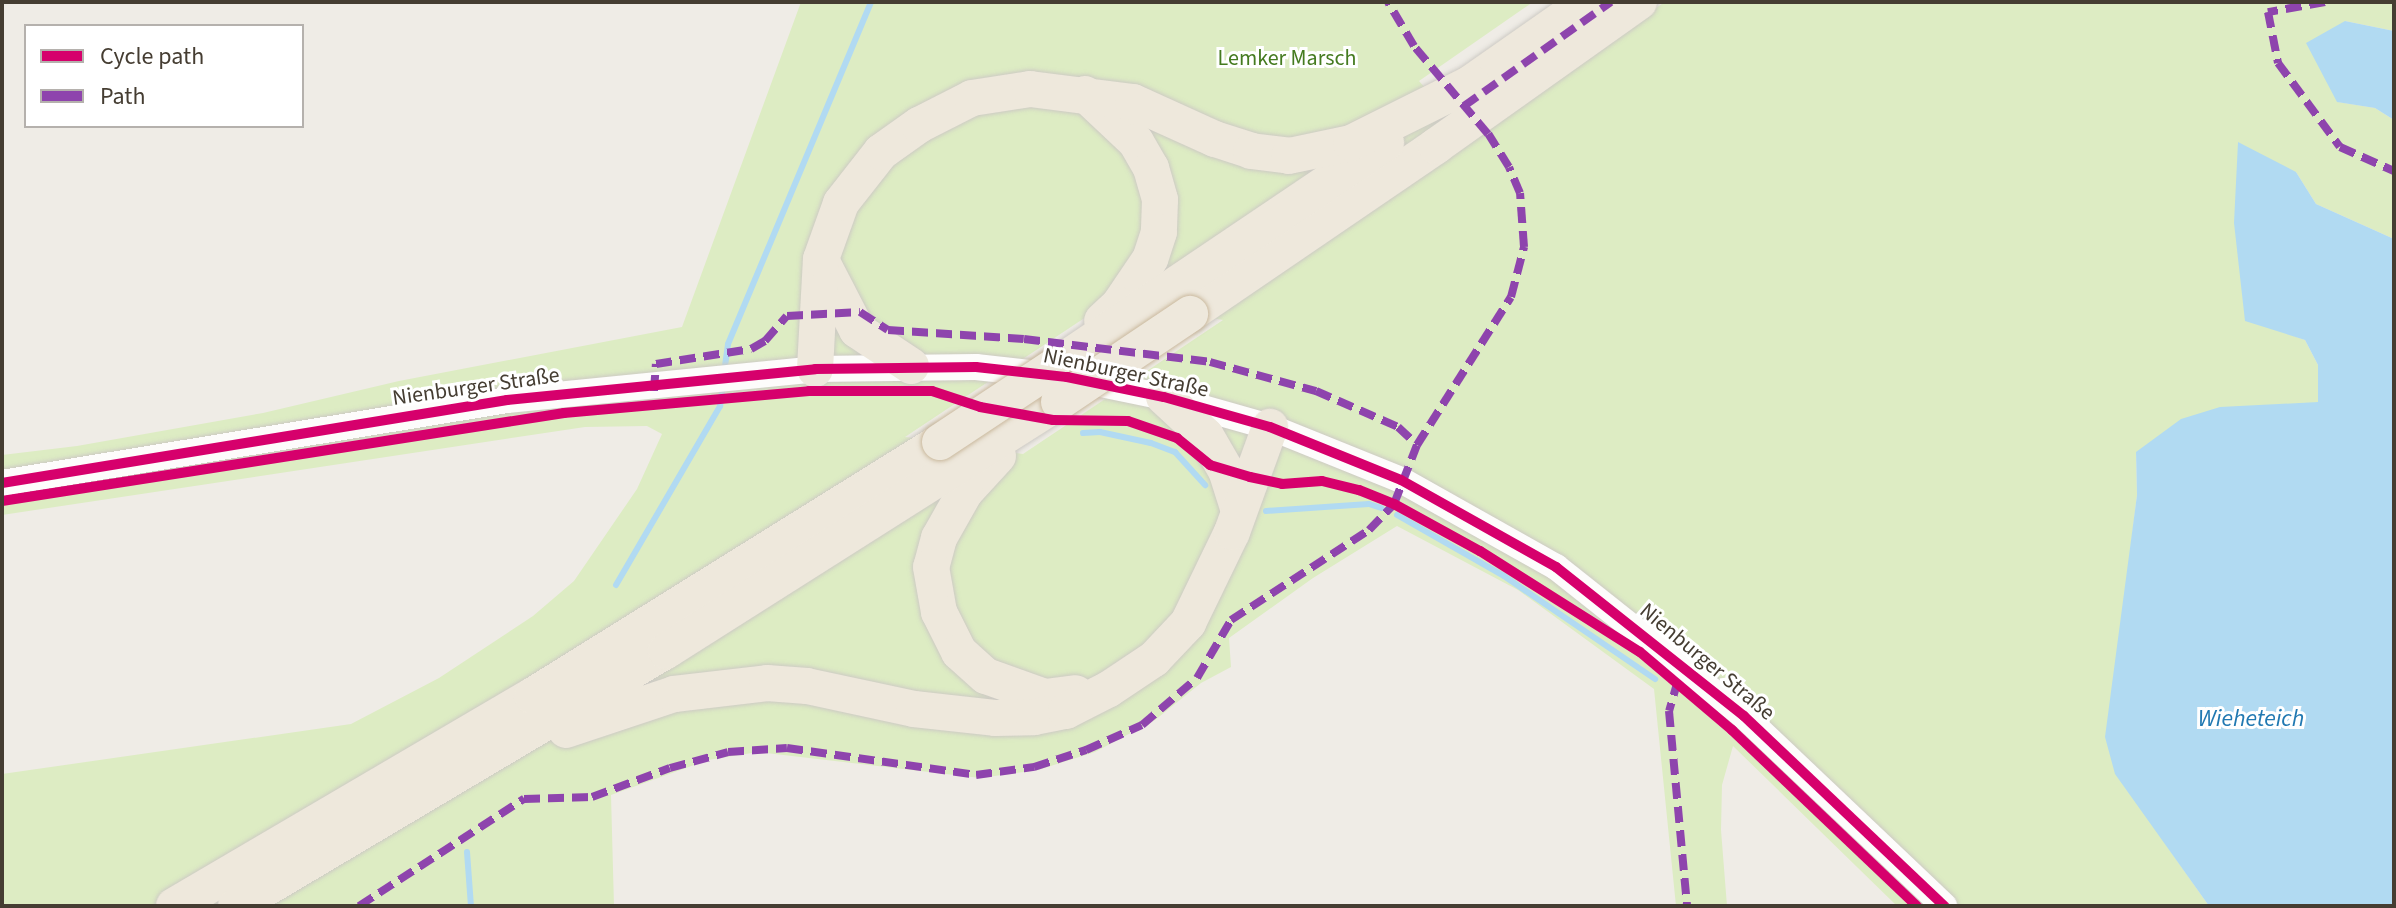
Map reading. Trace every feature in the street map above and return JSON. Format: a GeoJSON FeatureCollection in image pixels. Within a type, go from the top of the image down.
{"type":"FeatureCollection","features":[{"type":"Feature","properties":{"kind":"highway"},"geometry":{"type":"LineString","coordinates":[[236,906],[269,870],[532,696],[940,442],[1190,314],[1472,83],[1587,2]]}},
{"type":"Feature","properties":{"kind":"highway"},"geometry":{"type":"LineString","coordinates":[[1109,689],[1045,697],[1015,689],[986,676],[959,652],[949,635],[939,612],[931,567],[939,538],[994,450],[1131,307],[1421,127],[1639,2]]}},
{"type":"Feature","properties":{"kind":"highway"},"geometry":{"type":"LineString","coordinates":[[815,369],[821,259],[841,203],[881,152],[919,125],[972,98],[1030,89],[1083,93],[1133,102],[1215,139],[1251,151],[1289,156],[1421,127]]}},
{"type":"Feature","properties":{"kind":"highway"},"geometry":{"type":"LineString","coordinates":[[1083,93],[1117,120],[1136,142],[1151,168],[1160,200],[1159,232],[1131,307]]}},
{"type":"Feature","properties":{"kind":"highway"},"geometry":{"type":"LineString","coordinates":[[821,259],[857,330],[911,366]]}},
{"type":"Feature","properties":{"kind":"highway"},"geometry":{"type":"LineString","coordinates":[[1164,397],[1206,436],[1226,470],[1239,511]]}},
{"type":"Feature","properties":{"kind":"highway"},"geometry":{"type":"LineString","coordinates":[[493,756],[662,698],[727,685],[807,686],[914,709],[995,718],[1034,717],[1066,711],[1109,689],[1154,659],[1188,623],[1209,585],[1270,427]]}},
{"type":"Feature","properties":{"kind":"highway"},"geometry":{"type":"LineString","coordinates":[[174,906],[269,870],[493,756],[994,450]]}},
{"type":"Feature","properties":{"kind":"street","name":"Nienburger Straße"},"geometry":{"type":"LineString","coordinates":[[2,483],[507,400],[815,369],[976,367],[1067,377],[1164,397],[1270,427],[1401,480],[1556,567],[1744,716],[1944,906]]}},
{"type":"Feature","properties":{"kind":"green space","name":"Lemker Marsch"},"geometry":{"type":"Polygon","coordinates":[[[801,2],[1533,2],[1419,81],[1465,133],[1665,2],[2394,2],[2394,31],[2345,21],[2338,102],[2375,108],[2394,120],[2394,239],[2316,204],[2296,172],[2280,331],[2305,340],[2318,365],[2318,403],[2286,405],[2136,453],[2137,495],[2124,602],[2166,845],[2209,906],[1897,906],[1733,746],[1722,785],[1721,830],[1727,906],[1676,906],[1654,689],[1518,590],[1397,526],[1313,578],[1229,638],[1231,667],[1201,683],[1155,720],[1095,752],[1038,770],[980,778],[758,752],[708,760],[611,795],[614,906],[2,906],[2,774],[351,724],[439,678],[533,616],[574,581],[637,489],[662,434],[647,426],[585,427],[2,515],[2,455],[77,446],[263,413],[399,381],[682,327],[801,2]],[[1092,313],[905,437],[1023,454],[1223,320],[1190,314],[1092,313]]]}},
{"type":"Feature","properties":{"kind":"water"},"geometry":{"type":"Polygon","coordinates":[[[2345,21],[2394,31],[2394,120],[2375,108],[2337,102],[2306,43],[2345,21]]]}},
{"type":"Feature","properties":{"kind":"water","name":"Wieheteich"},"geometry":{"type":"Polygon","coordinates":[[[2238,142],[2296,172],[2316,204],[2394,239],[2394,906],[2209,906],[2115,774],[2105,737],[2137,495],[2136,452],[2181,419],[2220,407],[2318,402],[2318,365],[2305,340],[2245,321],[2234,223],[2238,142]]]}},
{"type":"Feature","properties":{"kind":"waterway"},"geometry":{"type":"LineString","coordinates":[[724,373],[728,344],[871,2]]}},
{"type":"Feature","properties":{"kind":"waterway"},"geometry":{"type":"LineString","coordinates":[[616,585],[720,406],[723,384]]}},
{"type":"Feature","properties":{"kind":"waterway"},"geometry":{"type":"LineString","coordinates":[[1083,433],[1100,432],[1151,443],[1175,452],[1205,485]]}},
{"type":"Feature","properties":{"kind":"waterway"},"geometry":{"type":"LineString","coordinates":[[1266,511],[1369,504],[1381,508]]}},
{"type":"Feature","properties":{"kind":"waterway"},"geometry":{"type":"LineString","coordinates":[[1397,515],[1504,576],[1655,679]]}},
{"type":"Feature","properties":{"kind":"waterway"},"geometry":{"type":"LineString","coordinates":[[467,852],[471,906]]}},
{"type":"Feature","properties":{"kind":"marked path"},"geometry":{"type":"LineString","coordinates":[[359,906],[524,799],[592,797],[670,768],[728,752],[787,748],[976,775],[1034,767],[1086,750],[1142,725],[1197,678],[1231,620],[1369,530],[1394,504],[1417,445],[1511,297],[1524,247],[1520,193],[1509,167],[1488,134],[1414,46],[1388,2]]}},
{"type":"Feature","properties":{"kind":"marked path"},"geometry":{"type":"LineString","coordinates":[[1464,106],[1611,2]]}},
{"type":"Feature","properties":{"kind":"marked path"},"geometry":{"type":"LineString","coordinates":[[2325,2],[2268,12],[2278,63],[2340,147],[2394,171]]}},
{"type":"Feature","properties":{"kind":"marked path"},"geometry":{"type":"LineString","coordinates":[[654,391],[656,364],[751,349],[765,341],[787,316],[860,312],[888,330],[1024,339],[1210,362],[1316,391],[1398,427],[1417,445]]}},
{"type":"Feature","properties":{"kind":"marked path"},"geometry":{"type":"LineString","coordinates":[[1678,680],[1669,711],[1687,906]]}},
{"type":"Feature","properties":{"kind":"cycle path"},"geometry":{"type":"LineString","coordinates":[[2,483],[507,400],[815,369],[976,367],[1067,377],[1164,397],[1270,427],[1401,480],[1556,567],[1744,716],[1944,906]]}},
{"type":"Feature","properties":{"kind":"cycle path"},"geometry":{"type":"LineString","coordinates":[[2,501],[564,413],[809,391],[932,391],[980,407],[1053,420],[1128,421],[1177,438],[1210,465],[1250,477],[1282,484],[1322,481],[1359,490],[1394,504],[1480,551],[1640,652],[1732,730],[1917,906]]}}]}
